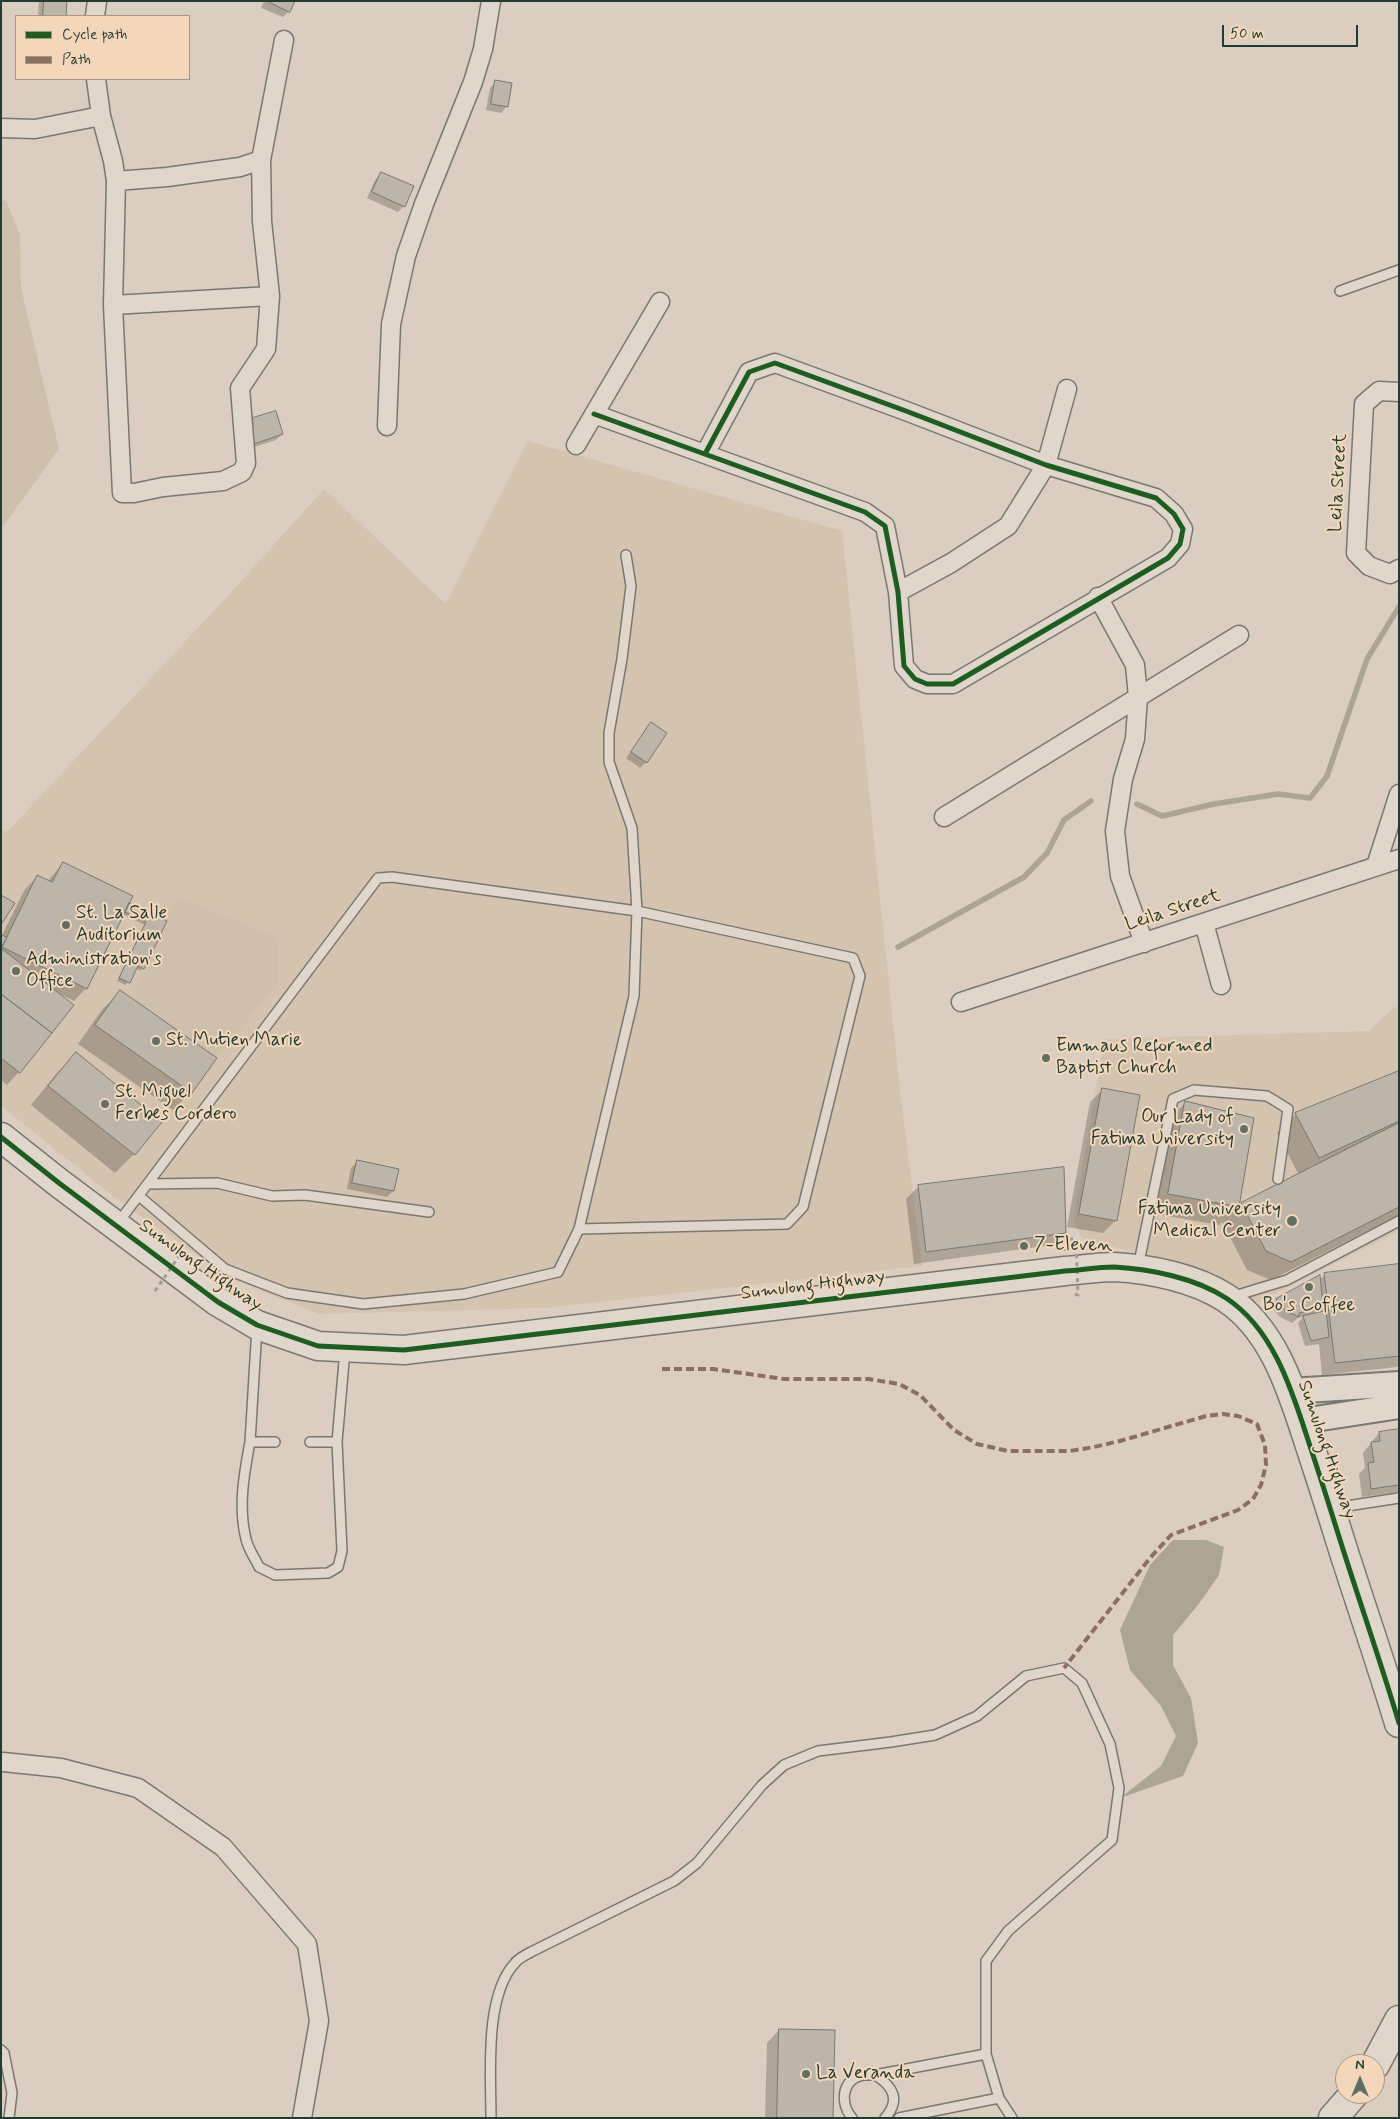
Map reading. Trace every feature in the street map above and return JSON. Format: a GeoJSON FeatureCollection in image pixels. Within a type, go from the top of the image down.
{"type":"FeatureCollection","features":[{"type":"Feature","properties":{"kind":"main road","name":"Sumulong Highway"},"geometry":{"type":"LineString","coordinates":[[1,1137],[218,1302],[257,1325],[318,1346],[404,1350],[1065,1271],[1113,1267],[1174,1277],[1201,1285],[1226,1298],[1245,1313],[1263,1335],[1281,1365],[1302,1420],[1399,1723]]}},
{"type":"Feature","properties":{"kind":"main road"},"geometry":{"type":"LineString","coordinates":[[1381,2054],[1399,2020]]}},
{"type":"Feature","properties":{"kind":"main road"},"geometry":{"type":"LineString","coordinates":[[1333,2118],[1345,2104]]}},
{"type":"Feature","properties":{"kind":"street"},"geometry":{"type":"LineString","coordinates":[[95,15],[97,1]]}},
{"type":"Feature","properties":{"kind":"street"},"geometry":{"type":"LineString","coordinates":[[387,426],[391,324],[406,256],[424,204],[473,82],[482,49],[491,1]]}},
{"type":"Feature","properties":{"kind":"street"},"geometry":{"type":"LineString","coordinates":[[96,80],[101,116],[113,161],[116,181],[113,305],[122,493],[223,481],[242,472],[246,463],[240,388],[266,349],[270,296],[262,221],[262,160],[284,40]]}},
{"type":"Feature","properties":{"kind":"street"},"geometry":{"type":"LineString","coordinates":[[1,128],[35,129],[101,116]]}},
{"type":"Feature","properties":{"kind":"street"},"geometry":{"type":"LineString","coordinates":[[116,181],[167,177],[240,167],[262,160]]}},
{"type":"Feature","properties":{"kind":"street"},"geometry":{"type":"LineString","coordinates":[[113,305],[270,296]]}},
{"type":"Feature","properties":{"kind":"street"},"geometry":{"type":"LineString","coordinates":[[576,445],[660,302]]}},
{"type":"Feature","properties":{"kind":"street"},"geometry":{"type":"LineString","coordinates":[[594,414],[865,512],[886,526],[898,592],[904,666],[915,679],[927,684],[953,684],[1007,654],[1098,597],[1168,558],[1180,544],[1183,529],[1174,514],[1156,498],[1046,465],[774,363],[749,372],[705,454]]}},
{"type":"Feature","properties":{"kind":"street"},"geometry":{"type":"LineString","coordinates":[[898,592],[950,563],[1008,526],[1046,465],[1067,389]]}},
{"type":"Feature","properties":{"kind":"street","name":"Leila Street"},"geometry":{"type":"LineString","coordinates":[[1399,392],[1379,391],[1364,404],[1356,553],[1369,566],[1390,574],[1399,569]]}},
{"type":"Feature","properties":{"kind":"street"},"geometry":{"type":"LineString","coordinates":[[1098,597],[1135,665],[1138,697],[1135,740],[1123,779],[1115,831],[1120,876],[1144,943]]}},
{"type":"Feature","properties":{"kind":"street"},"geometry":{"type":"LineString","coordinates":[[944,817],[1239,635]]}},
{"type":"Feature","properties":{"kind":"street"},"geometry":{"type":"LineString","coordinates":[[1376,866],[1399,794]]}},
{"type":"Feature","properties":{"kind":"street","name":"Leila Street"},"geometry":{"type":"LineString","coordinates":[[961,1002],[1399,859]]}},
{"type":"Feature","properties":{"kind":"street"},"geometry":{"type":"LineString","coordinates":[[1204,923],[1221,985]]}},
{"type":"Feature","properties":{"kind":"street"},"geometry":{"type":"LineString","coordinates":[[1291,1391],[1399,1384]]}},
{"type":"Feature","properties":{"kind":"street"},"geometry":{"type":"LineString","coordinates":[[1302,1420],[1399,1406]]}},
{"type":"Feature","properties":{"kind":"street"},"geometry":{"type":"LineString","coordinates":[[2,1764],[61,1768],[138,1788],[223,1847],[307,1944],[319,2021],[302,2118]]}},
{"type":"Feature","properties":{"kind":"lane"},"geometry":{"type":"LineString","coordinates":[[1340,291],[1399,270]]}},
{"type":"Feature","properties":{"kind":"lane"},"geometry":{"type":"LineString","coordinates":[[139,1196],[225,1269],[287,1293],[363,1304],[464,1294],[558,1272],[579,1229],[634,996],[637,911],[632,828],[609,762],[609,732],[632,586],[626,555]]}},
{"type":"Feature","properties":{"kind":"lane"},"geometry":{"type":"LineString","coordinates":[[116,1226],[378,878],[392,877],[637,911],[852,958],[860,976],[803,1207],[787,1224],[579,1229]]}},
{"type":"Feature","properties":{"kind":"lane"},"geometry":{"type":"LineString","coordinates":[[1137,1270],[1173,1099],[1194,1090],[1267,1096],[1288,1109],[1278,1179]]}},
{"type":"Feature","properties":{"kind":"lane"},"geometry":{"type":"LineString","coordinates":[[148,1184],[217,1183],[272,1196],[305,1195],[429,1212]]}},
{"type":"Feature","properties":{"kind":"lane"},"geometry":{"type":"LineString","coordinates":[[1226,1298],[1287,1280],[1399,1222]]}},
{"type":"Feature","properties":{"kind":"lane"},"geometry":{"type":"LineString","coordinates":[[257,1325],[250,1442],[243,1478],[242,1504],[246,1540],[259,1568],[275,1575],[328,1573],[338,1566],[342,1551],[336,1442],[345,1347]]}},
{"type":"Feature","properties":{"kind":"lane"},"geometry":{"type":"LineString","coordinates":[[250,1442],[275,1442]]}},
{"type":"Feature","properties":{"kind":"lane"},"geometry":{"type":"LineString","coordinates":[[310,1442],[336,1442]]}},
{"type":"Feature","properties":{"kind":"lane"},"geometry":{"type":"LineString","coordinates":[[1331,1509],[1399,1498]]}},
{"type":"Feature","properties":{"kind":"lane"},"geometry":{"type":"LineString","coordinates":[[491,2118],[491,2030],[497,2001],[506,1978],[516,1962],[531,1952],[674,1881],[697,1863],[762,1785],[784,1765],[818,1751],[935,1735],[977,1716],[1026,1676],[1064,1668],[1082,1683],[1110,1744],[1119,1788],[1112,1840],[1008,1931],[986,1961],[986,2054],[999,2098],[1012,2118]]}},
{"type":"Feature","properties":{"kind":"lane"},"geometry":{"type":"LineString","coordinates":[[1,2050],[4,2053],[12,2092],[10,2118]]}},
{"type":"Feature","properties":{"kind":"lane"},"geometry":{"type":"LineString","coordinates":[[852,2118],[845,2110],[843,2096],[849,2083],[861,2075],[875,2075],[986,2054]]}},
{"type":"Feature","properties":{"kind":"lane"},"geometry":{"type":"LineString","coordinates":[[875,2075],[888,2083],[894,2096],[892,2110],[885,2118]]}},
{"type":"Feature","properties":{"kind":"lane"},"geometry":{"type":"LineString","coordinates":[[899,2118],[999,2098]]}},
{"type":"Feature","properties":{"kind":"path"},"geometry":{"type":"LineString","coordinates":[[1075,1294],[1078,1295],[1076,1239]]}},
{"type":"Feature","properties":{"kind":"path"},"geometry":{"type":"LineString","coordinates":[[155,1292],[182,1252]]}},
{"type":"Feature","properties":{"kind":"shaded area"},"geometry":{"type":"Polygon","coordinates":[[[1,197],[7,203],[20,235],[21,288],[59,449],[1,529],[1,197]]]}},
{"type":"Feature","properties":{"kind":"shaded area"},"geometry":{"type":"Polygon","coordinates":[[[528,441],[842,531],[899,1082],[922,1266],[546,1308],[319,1314],[229,1278],[114,1197],[1,1106],[1,830],[7,832],[225,599],[324,489],[446,604],[528,441]]]}},
{"type":"Feature","properties":{"kind":"shaded area"},"geometry":{"type":"Polygon","coordinates":[[[177,897],[279,938],[278,982],[217,1058],[130,997],[177,897]]]}},
{"type":"Feature","properties":{"kind":"shaded area","name":"Our Lady of Fatima University"},"geometry":{"type":"Polygon","coordinates":[[[1395,1007],[1399,1007],[1399,1231],[1252,1305],[1175,1262],[1082,1239],[1073,1219],[1105,1039],[1368,1031],[1395,1007]]]}},
{"type":"Feature","properties":{"kind":"shaded area"},"geometry":{"type":"Polygon","coordinates":[[[1173,1540],[1206,1540],[1224,1547],[1219,1575],[1198,1605],[1173,1635],[1173,1665],[1191,1698],[1198,1743],[1183,1776],[1120,1798],[1161,1766],[1176,1736],[1161,1706],[1130,1670],[1120,1630],[1150,1565],[1173,1540]]]}},
{"type":"Feature","properties":{"kind":"building"},"geometry":{"type":"Polygon","coordinates":[[[44,1],[67,1],[66,15],[43,15],[44,1]]]}},
{"type":"Feature","properties":{"kind":"building"},"geometry":{"type":"Polygon","coordinates":[[[267,1],[295,1],[290,12],[267,1]]]}},
{"type":"Feature","properties":{"kind":"building"},"geometry":{"type":"Polygon","coordinates":[[[495,80],[512,83],[508,107],[491,104],[495,80]]]}},
{"type":"Feature","properties":{"kind":"building"},"geometry":{"type":"Polygon","coordinates":[[[381,172],[414,186],[405,207],[372,192],[381,172]]]}},
{"type":"Feature","properties":{"kind":"building"},"geometry":{"type":"Polygon","coordinates":[[[276,411],[283,434],[254,444],[246,420],[276,411]]]}},
{"type":"Feature","properties":{"kind":"building"},"geometry":{"type":"Polygon","coordinates":[[[651,722],[667,733],[647,763],[631,752],[651,722]]]}},
{"type":"Feature","properties":{"kind":"building","name":"St. La Salle Auditorium"},"geometry":{"type":"Polygon","coordinates":[[[63,862],[133,896],[87,989],[2,947],[37,875],[52,882],[63,862]]]}},
{"type":"Feature","properties":{"kind":"building"},"geometry":{"type":"Polygon","coordinates":[[[1,895],[15,903],[1,925],[1,895]]]}},
{"type":"Feature","properties":{"kind":"building"},"geometry":{"type":"Polygon","coordinates":[[[129,903],[167,921],[144,969],[138,966],[130,983],[119,978],[146,922],[125,912],[129,903]]]}},
{"type":"Feature","properties":{"kind":"building"},"geometry":{"type":"Polygon","coordinates":[[[1,935],[7,937],[1,949],[1,935]]]}},
{"type":"Feature","properties":{"kind":"building","name":"Administration's Office"},"geometry":{"type":"Polygon","coordinates":[[[2,949],[74,1005],[52,1033],[1,994],[2,949]]]}},
{"type":"Feature","properties":{"kind":"building","name":"St. Mutien Marie"},"geometry":{"type":"Polygon","coordinates":[[[120,990],[217,1058],[192,1093],[95,1025],[120,990]]]}},
{"type":"Feature","properties":{"kind":"building"},"geometry":{"type":"Polygon","coordinates":[[[1,994],[52,1033],[20,1073],[1,1058],[1,994]]]}},
{"type":"Feature","properties":{"kind":"building","name":"St. Miguel Ferbes Cordero"},"geometry":{"type":"Polygon","coordinates":[[[76,1052],[162,1122],[135,1155],[48,1086],[76,1052]]]}},
{"type":"Feature","properties":{"kind":"building"},"geometry":{"type":"Polygon","coordinates":[[[1399,1071],[1399,1121],[1319,1158],[1295,1113],[1399,1071]]]}},
{"type":"Feature","properties":{"kind":"building"},"geometry":{"type":"Polygon","coordinates":[[[1102,1088],[1140,1095],[1117,1221],[1079,1214],[1102,1088]]]}},
{"type":"Feature","properties":{"kind":"building"},"geometry":{"type":"Polygon","coordinates":[[[1185,1101],[1254,1118],[1239,1207],[1168,1194],[1185,1101]]]}},
{"type":"Feature","properties":{"kind":"building"},"geometry":{"type":"Polygon","coordinates":[[[1399,1123],[1399,1207],[1291,1262],[1266,1251],[1241,1203],[1399,1123]]]}},
{"type":"Feature","properties":{"kind":"building"},"geometry":{"type":"Polygon","coordinates":[[[357,1160],[399,1169],[394,1191],[352,1183],[357,1160]]]}},
{"type":"Feature","properties":{"kind":"building"},"geometry":{"type":"Polygon","coordinates":[[[1064,1167],[1066,1233],[926,1252],[918,1185],[1064,1167]]]}},
{"type":"Feature","properties":{"kind":"building"},"geometry":{"type":"Polygon","coordinates":[[[1399,1264],[1399,1356],[1335,1363],[1324,1273],[1399,1264]]]}},
{"type":"Feature","properties":{"kind":"building","name":"Bo's Coffee"},"geometry":{"type":"Polygon","coordinates":[[[1320,1275],[1323,1307],[1299,1313],[1299,1317],[1286,1311],[1276,1299],[1320,1275]]]}},
{"type":"Feature","properties":{"kind":"building"},"geometry":{"type":"Polygon","coordinates":[[[1326,1311],[1329,1337],[1311,1341],[1303,1316],[1326,1311]]]}},
{"type":"Feature","properties":{"kind":"building"},"geometry":{"type":"Polygon","coordinates":[[[1399,1429],[1399,1485],[1371,1489],[1368,1463],[1374,1462],[1371,1442],[1380,1441],[1379,1432],[1399,1429]]]}},
{"type":"Feature","properties":{"kind":"building","name":"La Veranda"},"geometry":{"type":"Polygon","coordinates":[[[779,2029],[835,2030],[833,2118],[777,2118],[779,2029]]]}},
{"type":"Feature","properties":{"kind":"waterway"},"geometry":{"type":"LineString","coordinates":[[1137,804],[1162,816],[1214,804],[1278,794],[1310,798],[1327,776],[1367,659],[1399,607]]}},
{"type":"Feature","properties":{"kind":"waterway"},"geometry":{"type":"LineString","coordinates":[[898,947],[1024,877],[1047,853],[1064,820],[1091,801]]}},
{"type":"Feature","properties":{"kind":"marked path"},"geometry":{"type":"LineString","coordinates":[[662,1369],[713,1369],[784,1379],[869,1379],[899,1384],[920,1395],[954,1430],[977,1444],[1008,1451],[1070,1451],[1094,1447],[1206,1416],[1223,1414],[1238,1416],[1257,1424],[1265,1445],[1266,1465],[1261,1485],[1253,1499],[1238,1510],[1171,1535],[1150,1558],[1064,1668]]}},
{"type":"Feature","properties":{"kind":"cycle path"},"geometry":{"type":"LineString","coordinates":[[594,414],[865,512],[885,526],[898,592],[904,666],[915,679],[927,684],[953,684],[1168,558],[1180,544],[1183,529],[1174,514],[1156,498],[1046,465],[775,363],[749,372],[705,454]]}},
{"type":"Feature","properties":{"kind":"cycle path"},"geometry":{"type":"LineString","coordinates":[[1,1137],[59,1183],[218,1302],[257,1325],[318,1346],[404,1350],[1102,1267],[1158,1272],[1201,1285],[1226,1298],[1243,1311],[1270,1345],[1280,1364],[1304,1426],[1399,1723]]}},
{"type":"Feature","properties":{"kind":"place","name":"St. La Salle Auditorium"},"geometry":{"type":"Point","coordinates":[66,925]}},
{"type":"Feature","properties":{"kind":"place","name":"Administration's Office"},"geometry":{"type":"Point","coordinates":[16,971]}},
{"type":"Feature","properties":{"kind":"place","name":"St. Mutien Marie"},"geometry":{"type":"Point","coordinates":[156,1041]}},
{"type":"Feature","properties":{"kind":"place","name":"Emmaus Reformed Baptist Church"},"geometry":{"type":"Point","coordinates":[1046,1058]}},
{"type":"Feature","properties":{"kind":"place","name":"St. Miguel Ferbes Cordero"},"geometry":{"type":"Point","coordinates":[105,1104]}},
{"type":"Feature","properties":{"kind":"place","name":"Our Lady of Fatima University"},"geometry":{"type":"Point","coordinates":[1244,1129]}},
{"type":"Feature","properties":{"kind":"place","name":"Fatima University Medical Center"},"geometry":{"type":"Point","coordinates":[1292,1221]}},
{"type":"Feature","properties":{"kind":"place","name":"7-Eleven"},"geometry":{"type":"Point","coordinates":[1024,1246]}},
{"type":"Feature","properties":{"kind":"place","name":"Bo's Coffee"},"geometry":{"type":"Point","coordinates":[1309,1287]}},
{"type":"Feature","properties":{"kind":"place","name":"La Veranda"},"geometry":{"type":"Point","coordinates":[806,2074]}}]}
